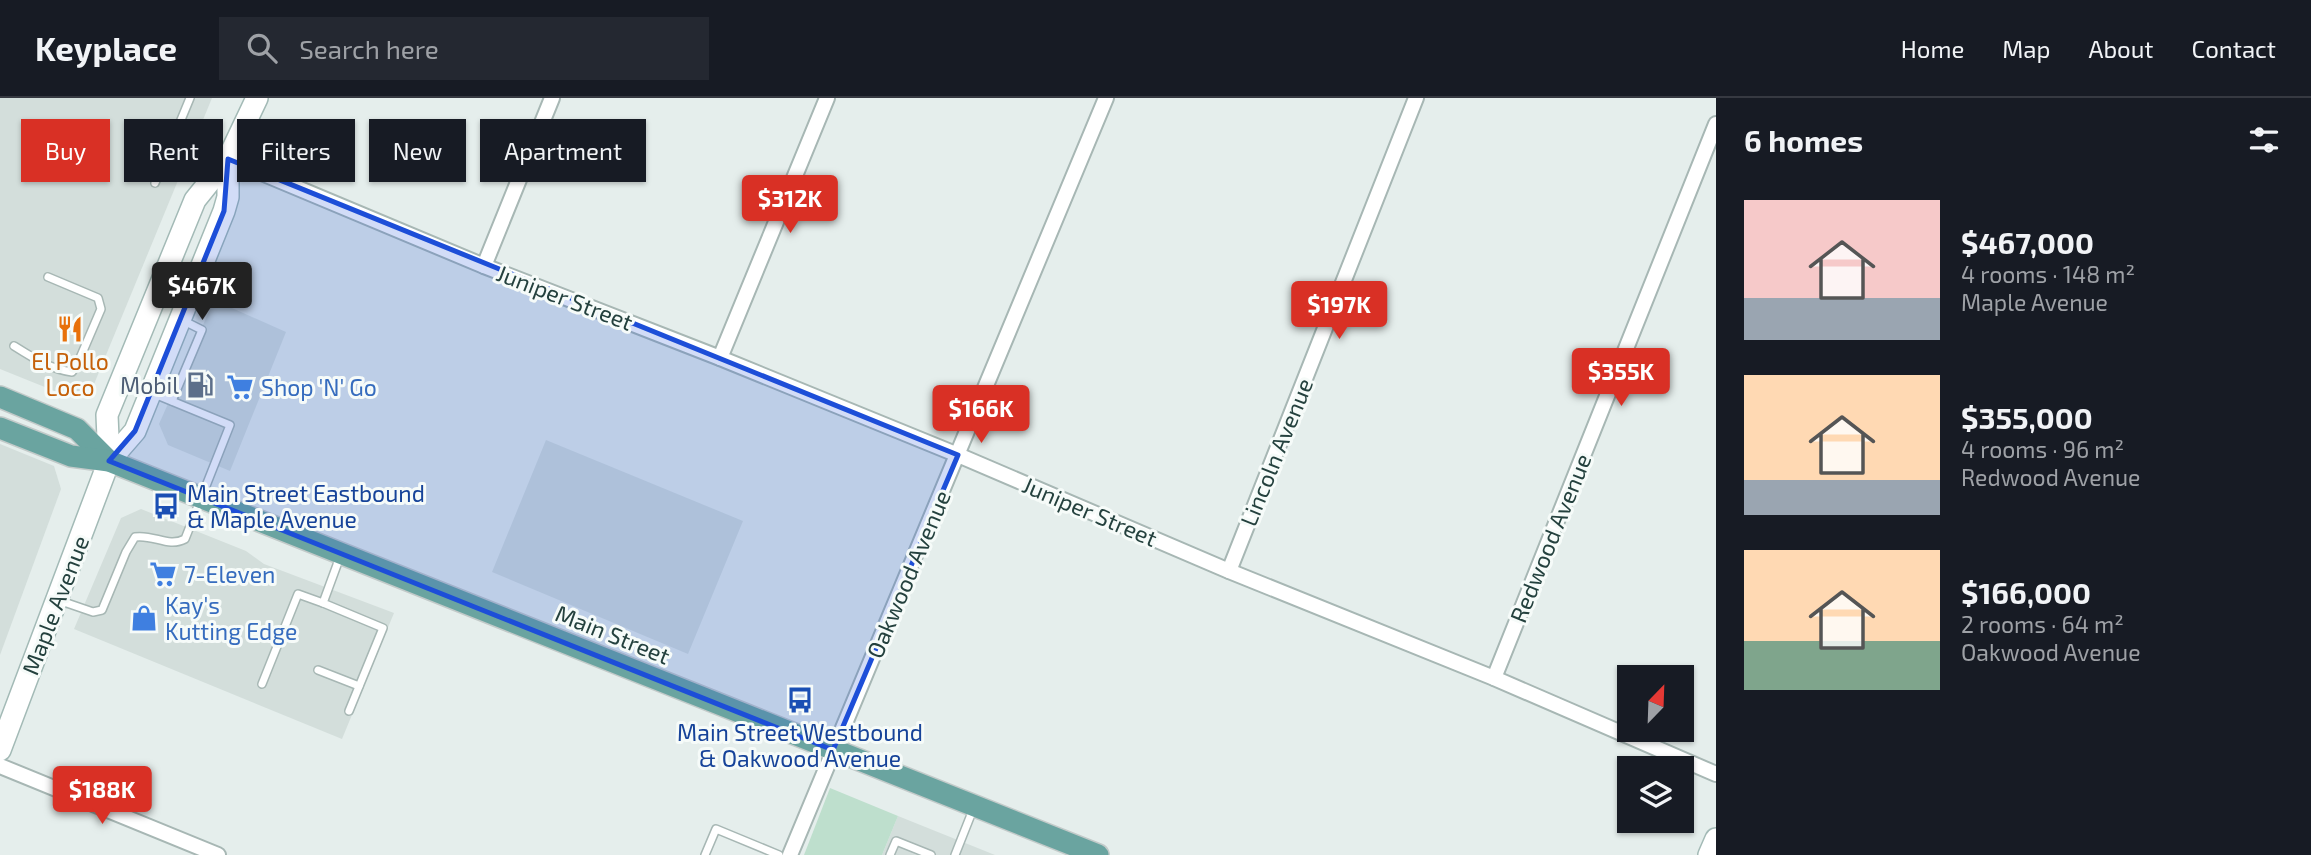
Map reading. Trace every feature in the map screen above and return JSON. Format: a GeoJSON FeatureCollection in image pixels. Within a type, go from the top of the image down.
{"type":"FeatureCollection","features":[{"type":"Feature","properties":{"kind":"main road","name":"Main Street"},"geometry":{"type":"LineString","coordinates":[[0,397],[77,429],[110,461]]}},
{"type":"Feature","properties":{"kind":"main road","name":"Main Street"},"geometry":{"type":"LineString","coordinates":[[0,428],[71,456],[110,461],[1098,855]]}},
{"type":"Feature","properties":{"kind":"street","name":"Maple Avenue"},"geometry":{"type":"LineString","coordinates":[[110,461],[107,415],[195,200],[228,159],[257,98]]}},
{"type":"Feature","properties":{"kind":"street"},"geometry":{"type":"LineString","coordinates":[[484,266],[551,98]]}},
{"type":"Feature","properties":{"kind":"street"},"geometry":{"type":"LineString","coordinates":[[720,358],[827,98]]}},
{"type":"Feature","properties":{"kind":"street","name":"Oakwood Avenue"},"geometry":{"type":"LineString","coordinates":[[790,855],[1106,98]]}},
{"type":"Feature","properties":{"kind":"street","name":"Lincoln Avenue"},"geometry":{"type":"LineString","coordinates":[[1229,571],[1416,98]]}},
{"type":"Feature","properties":{"kind":"street","name":"Redwood Avenue"},"geometry":{"type":"LineString","coordinates":[[1494,678],[1716,124]]}},
{"type":"Feature","properties":{"kind":"street","name":"Maple Avenue"},"geometry":{"type":"LineString","coordinates":[[0,750],[110,461],[135,431],[224,211],[228,197],[228,159]]}},
{"type":"Feature","properties":{"kind":"street","name":"Juniper Street"},"geometry":{"type":"LineString","coordinates":[[228,159],[484,266],[958,454],[1229,571],[1494,678],[1716,774]]}},
{"type":"Feature","properties":{"kind":"street"},"geometry":{"type":"LineString","coordinates":[[0,765],[218,855]]}},
{"type":"Feature","properties":{"kind":"street"},"geometry":{"type":"LineString","coordinates":[[1709,855],[1716,839]]}},
{"type":"Feature","properties":{"kind":"lane"},"geometry":{"type":"LineString","coordinates":[[155,183],[190,98]]}},
{"type":"Feature","properties":{"kind":"lane"},"geometry":{"type":"LineString","coordinates":[[14,346],[59,370],[72,372],[77,365],[101,309],[100,304],[98,298],[48,277]]}},
{"type":"Feature","properties":{"kind":"lane"},"geometry":{"type":"LineString","coordinates":[[172,401],[202,330],[180,319]]}},
{"type":"Feature","properties":{"kind":"lane"},"geometry":{"type":"LineString","coordinates":[[57,600],[93,612],[102,610],[130,542],[135,537],[148,535],[169,543],[185,539],[230,425],[150,392]]}},
{"type":"Feature","properties":{"kind":"lane"},"geometry":{"type":"LineString","coordinates":[[323,603],[342,554]]}},
{"type":"Feature","properties":{"kind":"lane"},"geometry":{"type":"LineString","coordinates":[[262,684],[298,594],[383,628],[349,711]]}},
{"type":"Feature","properties":{"kind":"lane"},"geometry":{"type":"LineString","coordinates":[[318,670],[359,686]]}},
{"type":"Feature","properties":{"kind":"lane"},"geometry":{"type":"LineString","coordinates":[[956,855],[974,806]]}},
{"type":"Feature","properties":{"kind":"lane"},"geometry":{"type":"LineString","coordinates":[[705,855],[716,829],[779,855]]}},
{"type":"Feature","properties":{"kind":"lane"},"geometry":{"type":"LineString","coordinates":[[890,855],[896,841],[930,855]]}},
{"type":"Feature","properties":{"kind":"highlighted area"},"geometry":{"type":"Polygon","coordinates":[[[228,159],[958,455],[833,750],[109,461],[135,431],[224,211],[228,159]]]}},
{"type":"Feature","properties":{"kind":"shaded area"},"geometry":{"type":"Polygon","coordinates":[[[0,98],[212,98],[203,119],[124,119],[124,182],[177,182],[92,389],[67,396],[0,369],[0,98]]]}},
{"type":"Feature","properties":{"kind":"shaded area"},"geometry":{"type":"Polygon","coordinates":[[[214,300],[286,332],[230,471],[168,445],[159,424],[214,300]]]}},
{"type":"Feature","properties":{"kind":"shaded area"},"geometry":{"type":"Polygon","coordinates":[[[546,440],[743,521],[688,654],[492,572],[546,440]]]}},
{"type":"Feature","properties":{"kind":"shaded area"},"geometry":{"type":"Polygon","coordinates":[[[0,444],[54,466],[61,489],[0,655],[0,444]]]}},
{"type":"Feature","properties":{"kind":"shaded area"},"geometry":{"type":"Polygon","coordinates":[[[141,509],[246,551],[264,564],[394,613],[342,739],[74,629],[121,518],[141,509]]]}},
{"type":"Feature","properties":{"kind":"shaded area"},"geometry":{"type":"Polygon","coordinates":[[[898,816],[995,855],[882,855],[898,816]]]}},
{"type":"Feature","properties":{"kind":"green space"},"geometry":{"type":"Polygon","coordinates":[[[830,788],[898,816],[882,855],[804,855],[830,788]]]}},
{"type":"Feature","properties":{"kind":"place","name":"El Pollo Loco"},"geometry":{"type":"Point","coordinates":[70,329]}},
{"type":"Feature","properties":{"kind":"place","name":"Mobil"},"geometry":{"type":"Point","coordinates":[200,385]}},
{"type":"Feature","properties":{"kind":"place","name":"Shop 'N' Go"},"geometry":{"type":"Point","coordinates":[240,387]}},
{"type":"Feature","properties":{"kind":"place","name":"Main Street Eastbound & Maple Avenue"},"geometry":{"type":"Point","coordinates":[166,506]}},
{"type":"Feature","properties":{"kind":"place","name":"7-Eleven"},"geometry":{"type":"Point","coordinates":[163,574]}},
{"type":"Feature","properties":{"kind":"place","name":"Kay's Kutting Edge"},"geometry":{"type":"Point","coordinates":[144,618]}},
{"type":"Feature","properties":{"kind":"place","name":"Main Street Westbound & Oakwood Avenue"},"geometry":{"type":"Point","coordinates":[800,700]}}]}
